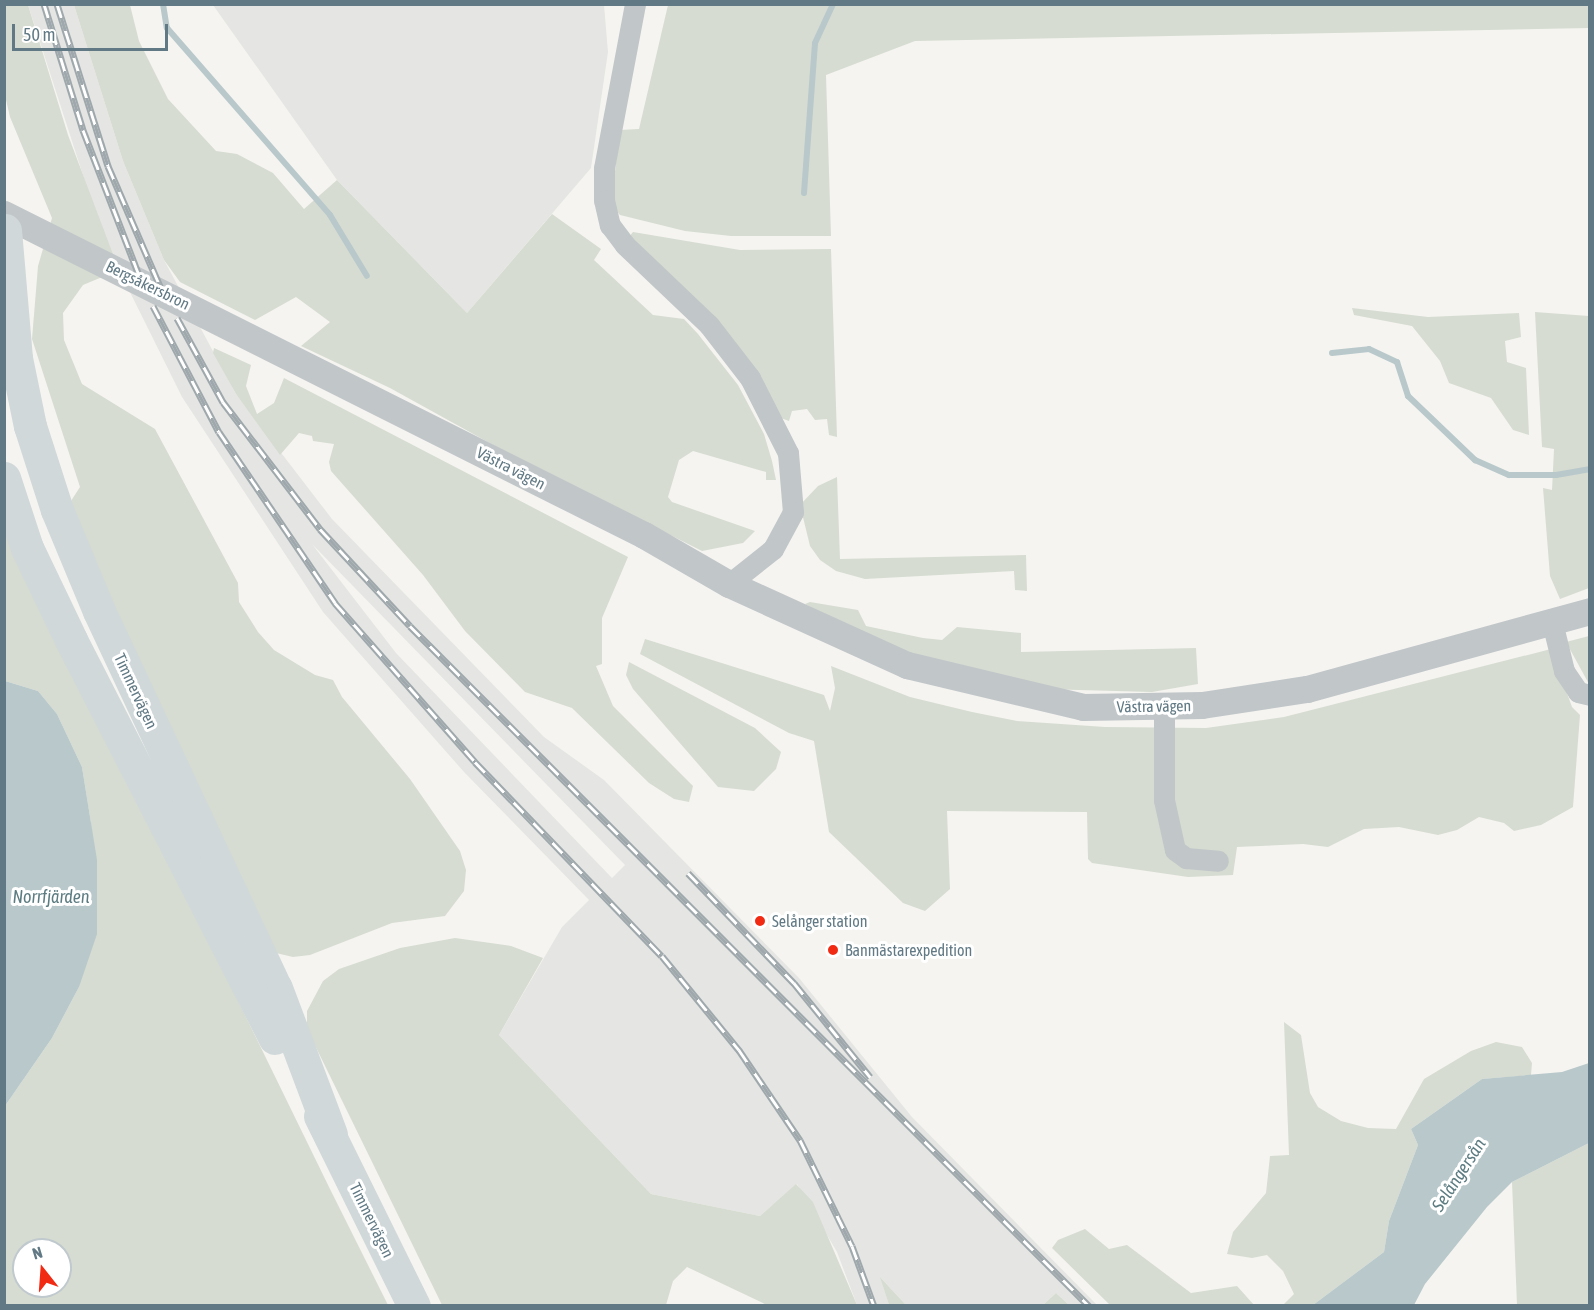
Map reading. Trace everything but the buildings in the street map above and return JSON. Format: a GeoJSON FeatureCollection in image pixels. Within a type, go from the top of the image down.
{"type":"FeatureCollection","features":[{"type":"Feature","properties":{"kind":"main road","name":"Timmervägen"},"geometry":{"type":"LineString","coordinates":[[5,230],[15,358],[30,426],[57,510],[99,611],[276,988],[331,1134]]}},
{"type":"Feature","properties":{"kind":"main road","name":"Timmervägen"},"geometry":{"type":"LineString","coordinates":[[4,478],[27,548],[71,640],[276,1041],[331,1134],[414,1305]]}},
{"type":"Feature","properties":{"kind":"street"},"geometry":{"type":"LineString","coordinates":[[635,4],[604,168],[604,200],[610,225],[625,245],[709,325],[750,378],[788,453],[793,512],[773,549],[729,584]]}},
{"type":"Feature","properties":{"kind":"street","name":"Bergsåkersbron"},"geometry":{"type":"LineString","coordinates":[[4,214],[291,357]]}},
{"type":"Feature","properties":{"kind":"street","name":"Västra vägen"},"geometry":{"type":"LineString","coordinates":[[291,357],[644,535],[729,584],[907,665],[1083,707],[1164,707],[1248,700],[1306,689],[1590,611]]}},
{"type":"Feature","properties":{"kind":"street"},"geometry":{"type":"LineString","coordinates":[[1552,622],[1564,671],[1578,692],[1590,695]]}},
{"type":"Feature","properties":{"kind":"street"},"geometry":{"type":"LineString","coordinates":[[1164,707],[1164,800],[1175,850],[1186,858],[1218,861]]}},
{"type":"Feature","properties":{"kind":"shaded area"},"geometry":{"type":"Polygon","coordinates":[[[4,5],[28,5],[68,135],[119,270],[83,285],[63,313],[64,340],[82,384],[155,429],[238,583],[239,602],[258,632],[274,650],[315,675],[333,680],[342,697],[410,779],[460,851],[466,870],[464,891],[445,916],[392,923],[310,955],[293,957],[276,953],[232,872],[69,504],[80,487],[32,339],[38,266],[52,218],[10,117],[4,91],[4,5]]]}},
{"type":"Feature","properties":{"kind":"shaded area"},"geometry":{"type":"Polygon","coordinates":[[[28,5],[74,5],[123,161],[164,260],[236,394],[332,519],[544,737],[604,780],[799,978],[912,1117],[1097,1305],[1069,1305],[1056,1293],[1043,1305],[906,1305],[881,1278],[889,1305],[857,1305],[837,1252],[797,1184],[760,1216],[651,1194],[499,1035],[562,927],[589,900],[464,772],[323,612],[182,397],[119,270],[92,203],[28,5]],[[312,544],[396,653],[612,878],[625,865],[312,544]]]}},
{"type":"Feature","properties":{"kind":"shaded area"},"geometry":{"type":"Polygon","coordinates":[[[74,5],[130,5],[139,41],[168,99],[216,151],[237,154],[273,173],[304,209],[337,180],[467,313],[552,214],[601,249],[594,260],[653,315],[684,319],[698,334],[738,385],[764,434],[772,461],[776,480],[766,480],[766,472],[693,451],[679,460],[668,497],[672,502],[755,531],[743,543],[702,551],[515,457],[390,388],[301,346],[330,322],[296,297],[255,320],[180,282],[164,260],[123,161],[74,5]]]}},
{"type":"Feature","properties":{"kind":"shaded area"},"geometry":{"type":"Polygon","coordinates":[[[213,5],[604,5],[608,52],[591,168],[467,313],[337,180],[213,5]]]}},
{"type":"Feature","properties":{"kind":"shaded area"},"geometry":{"type":"Polygon","coordinates":[[[668,5],[1589,5],[1589,28],[915,41],[826,75],[831,236],[731,236],[685,231],[620,215],[611,204],[620,130],[639,129],[668,5]]]}},
{"type":"Feature","properties":{"kind":"shaded area"},"geometry":{"type":"Polygon","coordinates":[[[633,232],[740,250],[831,249],[837,437],[829,435],[827,419],[815,420],[807,409],[792,411],[789,421],[778,417],[628,238],[633,232]]]}},
{"type":"Feature","properties":{"kind":"shaded area"},"geometry":{"type":"Polygon","coordinates":[[[1352,308],[1428,317],[1519,313],[1521,337],[1505,341],[1507,362],[1526,368],[1529,435],[1513,430],[1491,398],[1449,383],[1440,361],[1412,326],[1354,315],[1352,308]]]}},
{"type":"Feature","properties":{"kind":"shaded area"},"geometry":{"type":"Polygon","coordinates":[[[1535,312],[1589,316],[1589,588],[1560,599],[1550,576],[1543,488],[1552,490],[1554,449],[1542,447],[1535,312]]]}},
{"type":"Feature","properties":{"kind":"shaded area"},"geometry":{"type":"Polygon","coordinates":[[[214,348],[251,365],[246,386],[257,414],[274,403],[284,378],[628,557],[602,618],[602,664],[596,666],[613,706],[693,786],[689,802],[674,799],[649,783],[572,708],[525,692],[465,631],[423,575],[331,471],[329,462],[334,444],[313,441],[312,436],[299,433],[280,455],[236,394],[213,353],[214,348]]]}},
{"type":"Feature","properties":{"kind":"shaded area"},"geometry":{"type":"Polygon","coordinates":[[[837,477],[840,559],[1026,555],[1027,591],[1015,590],[1014,571],[865,579],[836,571],[820,560],[810,546],[800,505],[818,486],[837,477]]]}},
{"type":"Feature","properties":{"kind":"shaded area"},"geometry":{"type":"Polygon","coordinates":[[[4,522],[388,1305],[5,1305],[5,1106],[52,1038],[79,987],[91,823],[82,767],[57,714],[38,691],[5,681],[4,522]]]}},
{"type":"Feature","properties":{"kind":"shaded area"},"geometry":{"type":"Polygon","coordinates":[[[810,602],[858,610],[866,626],[923,638],[942,640],[957,627],[1021,633],[1021,652],[1196,648],[1198,684],[1152,692],[1043,689],[902,655],[805,604],[810,602]]]}},
{"type":"Feature","properties":{"kind":"shaded area"},"geometry":{"type":"Polygon","coordinates":[[[1589,636],[1589,684],[1566,642],[1589,636]]]}},
{"type":"Feature","properties":{"kind":"shaded area"},"geometry":{"type":"Polygon","coordinates":[[[645,639],[824,695],[830,711],[835,688],[831,666],[910,697],[972,712],[1017,721],[1105,727],[1206,728],[1284,717],[1551,649],[1572,707],[1580,715],[1573,807],[1541,825],[1514,831],[1504,823],[1479,817],[1457,830],[1438,835],[1399,827],[1364,829],[1328,847],[1303,844],[1237,847],[1233,875],[1188,877],[1092,863],[1088,859],[1087,812],[947,811],[950,889],[925,911],[903,903],[829,832],[814,741],[789,733],[640,654],[645,639]]]}},
{"type":"Feature","properties":{"kind":"shaded area"},"geometry":{"type":"Polygon","coordinates":[[[629,662],[755,728],[781,752],[776,769],[754,791],[718,787],[633,689],[626,675],[629,662]]]}},
{"type":"Feature","properties":{"kind":"shaded area"},"geometry":{"type":"Polygon","coordinates":[[[455,938],[511,946],[543,958],[499,1035],[651,1194],[760,1216],[796,1184],[813,1202],[857,1305],[767,1305],[687,1267],[673,1281],[666,1305],[442,1305],[307,1029],[307,1011],[323,981],[339,969],[400,948],[455,938]]]}},
{"type":"Feature","properties":{"kind":"shaded area"},"geometry":{"type":"Polygon","coordinates":[[[1284,1022],[1301,1035],[1310,1093],[1318,1107],[1341,1121],[1368,1128],[1396,1129],[1424,1079],[1471,1051],[1496,1042],[1522,1047],[1532,1063],[1531,1075],[1482,1079],[1411,1129],[1418,1145],[1389,1221],[1384,1252],[1313,1305],[1283,1305],[1294,1294],[1283,1271],[1267,1255],[1252,1258],[1227,1254],[1233,1232],[1266,1193],[1270,1156],[1289,1155],[1284,1022]]]}},
{"type":"Feature","properties":{"kind":"shaded area"},"geometry":{"type":"Polygon","coordinates":[[[1589,1143],[1589,1305],[1517,1305],[1512,1182],[1589,1143]]]}},
{"type":"Feature","properties":{"kind":"shaded area"},"geometry":{"type":"Polygon","coordinates":[[[1085,1229],[1109,1249],[1127,1245],[1191,1293],[1237,1286],[1254,1305],[1110,1305],[1052,1248],[1058,1240],[1085,1229]]]}},
{"type":"Feature","properties":{"kind":"shaded area"},"geometry":{"type":"Polygon","coordinates":[[[880,1277],[906,1305],[889,1305],[880,1277]]]}},
{"type":"Feature","properties":{"kind":"shaded area"},"geometry":{"type":"Polygon","coordinates":[[[1056,1293],[1069,1305],[1043,1305],[1056,1293]]]}},
{"type":"Feature","properties":{"kind":"water","name":"Norrfjärden"},"geometry":{"type":"Polygon","coordinates":[[[5,681],[38,691],[57,714],[82,767],[97,860],[97,934],[79,987],[52,1038],[5,1106],[5,681]]]}},
{"type":"Feature","properties":{"kind":"water","name":"Selångersån"},"geometry":{"type":"Polygon","coordinates":[[[1589,1063],[1589,1143],[1512,1182],[1487,1207],[1425,1284],[1414,1305],[1313,1305],[1384,1252],[1389,1221],[1418,1145],[1411,1129],[1482,1079],[1562,1072],[1589,1063]]]}},
{"type":"Feature","properties":{"kind":"waterway"},"geometry":{"type":"LineString","coordinates":[[163,4],[167,28],[330,215],[367,276]]}},
{"type":"Feature","properties":{"kind":"waterway"},"geometry":{"type":"LineString","coordinates":[[804,193],[815,43],[833,4]]}},
{"type":"Feature","properties":{"kind":"waterway"},"geometry":{"type":"LineString","coordinates":[[1332,353],[1369,349],[1397,362],[1408,396],[1475,460],[1509,475],[1556,475],[1590,469]]}},
{"type":"Feature","properties":{"kind":"railway"},"geometry":{"type":"LineString","coordinates":[[44,4],[83,130],[142,283]]}},
{"type":"Feature","properties":{"kind":"railway"},"geometry":{"type":"LineString","coordinates":[[57,4],[108,166],[163,293]]}},
{"type":"Feature","properties":{"kind":"railway"},"geometry":{"type":"LineString","coordinates":[[153,306],[219,432],[335,603],[475,762],[662,956],[739,1050],[800,1140],[852,1246],[874,1306]]}},
{"type":"Feature","properties":{"kind":"railway"},"geometry":{"type":"LineString","coordinates":[[177,318],[223,402],[320,529],[410,626],[1089,1306]]}},
{"type":"Feature","properties":{"kind":"railway"},"geometry":{"type":"LineString","coordinates":[[688,873],[794,983],[870,1077]]}},
{"type":"Feature","properties":{"kind":"place","name":"Selånger station"},"geometry":{"type":"Point","coordinates":[760,921]}},
{"type":"Feature","properties":{"kind":"place","name":"Banmästarexpedition"},"geometry":{"type":"Point","coordinates":[833,950]}}]}
